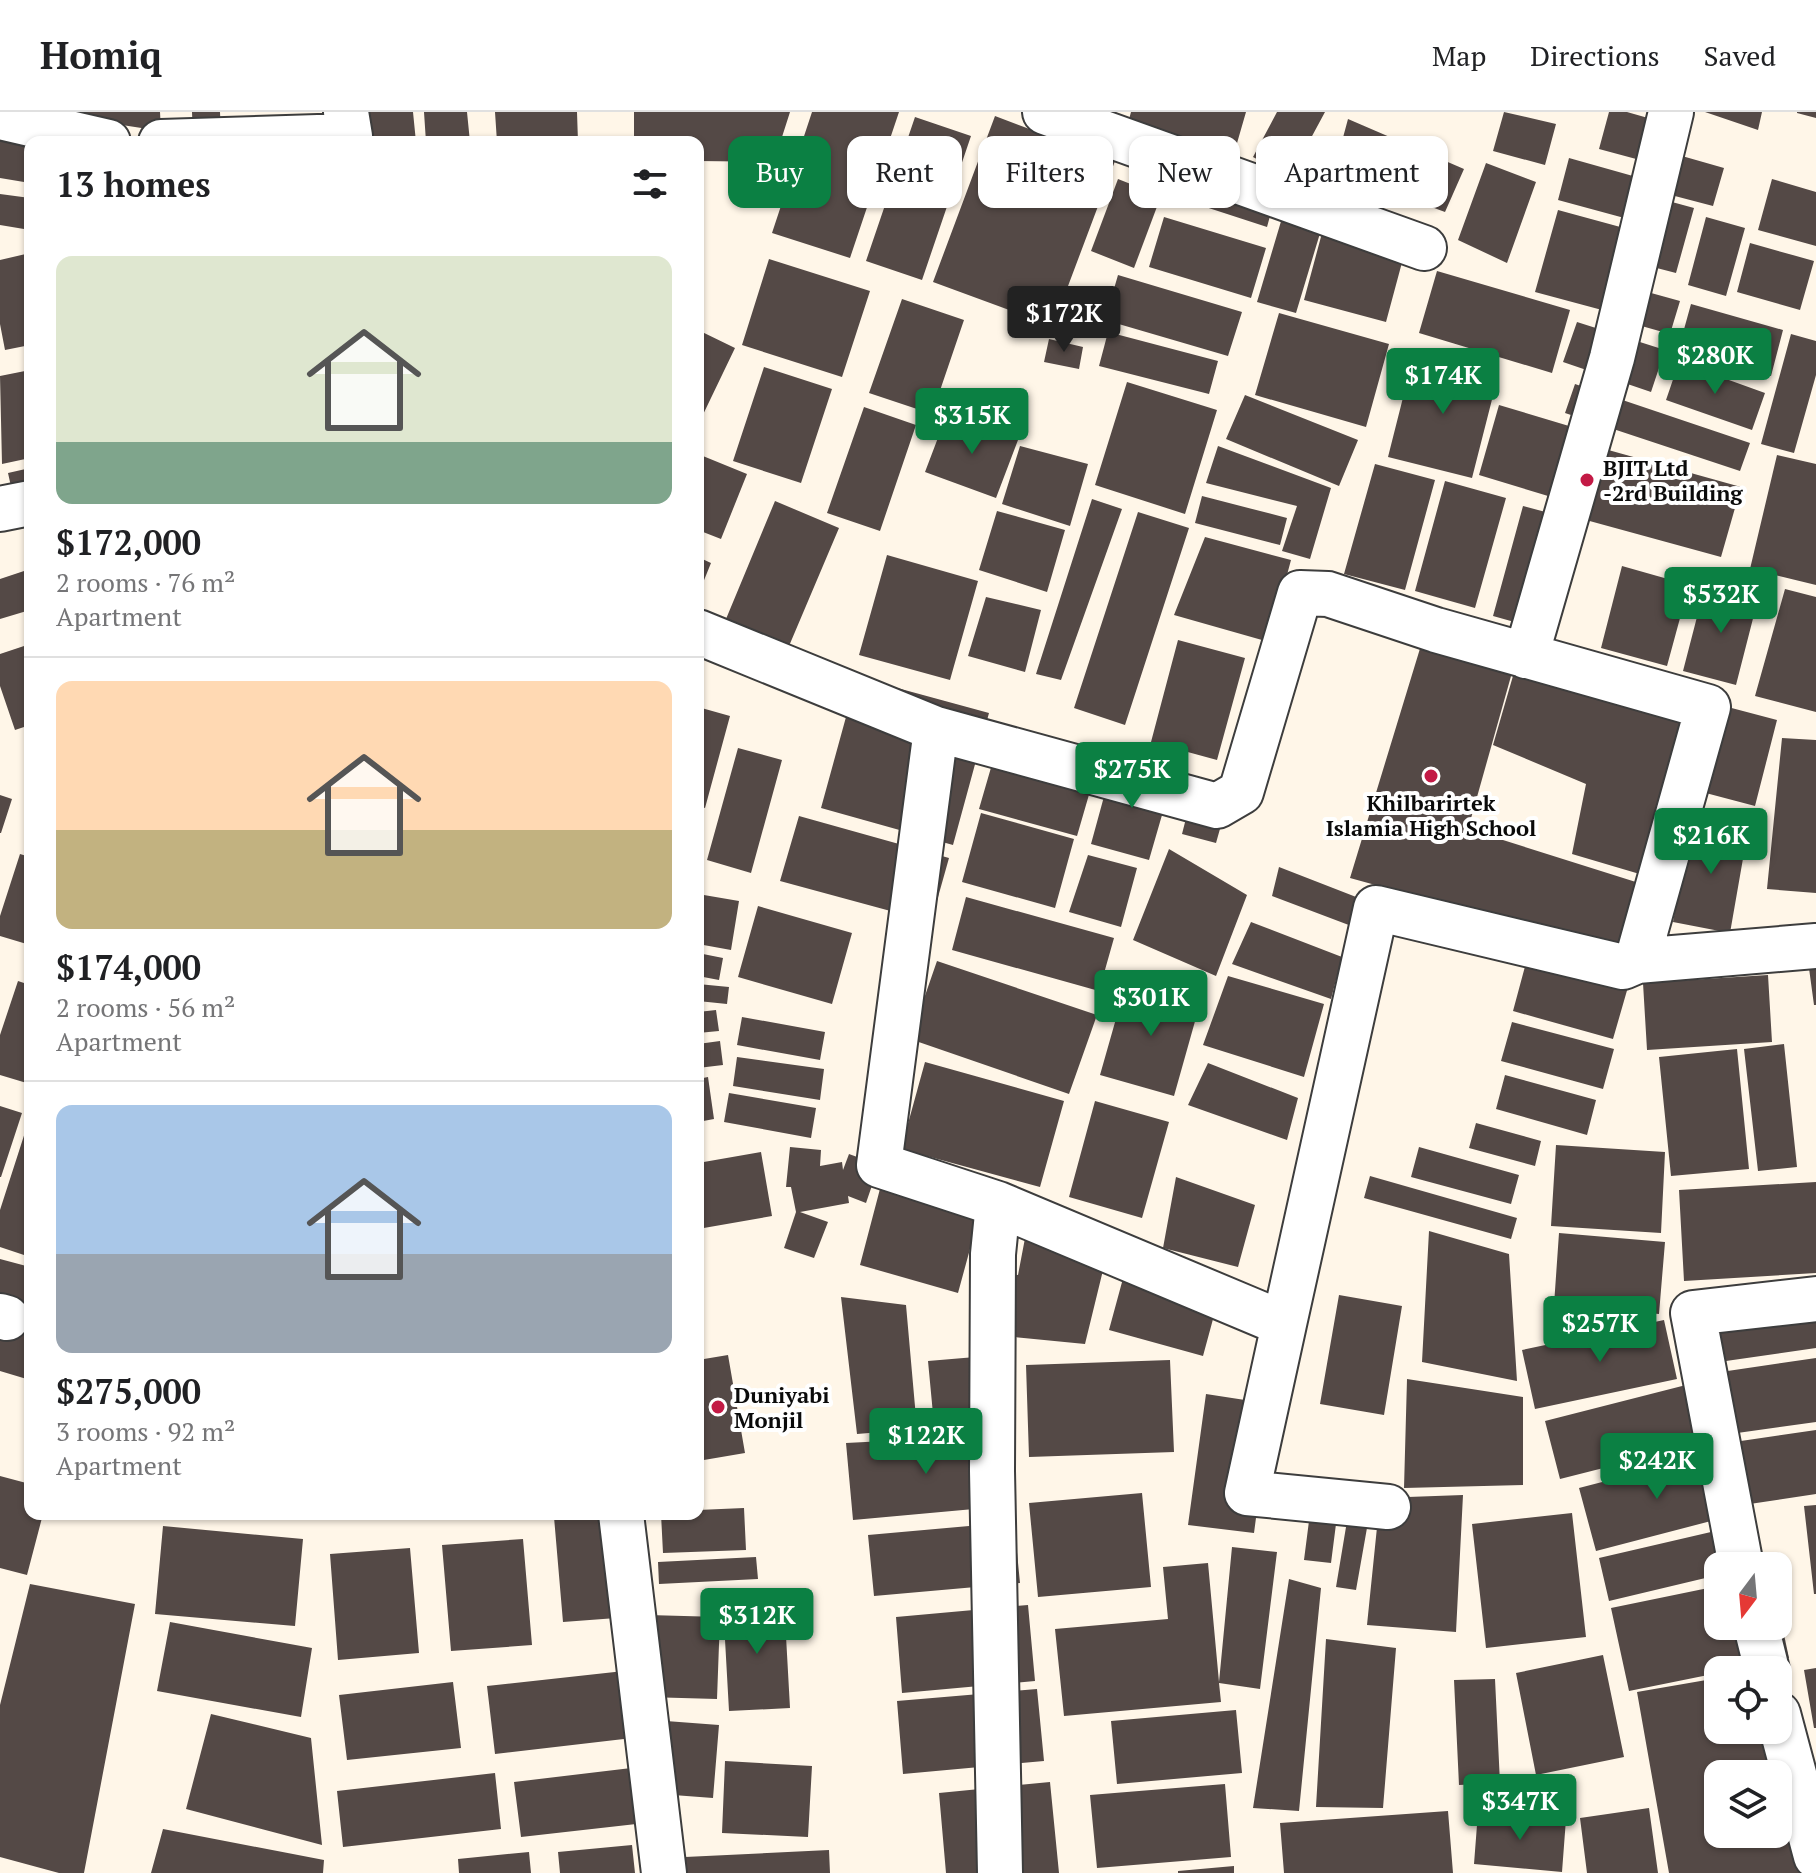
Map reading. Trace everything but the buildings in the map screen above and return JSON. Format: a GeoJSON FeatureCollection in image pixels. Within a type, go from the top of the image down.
{"type":"FeatureCollection","features":[{"type":"Feature","properties":{"kind":"street"},"geometry":{"type":"LineString","coordinates":[[1045,112],[1424,248]]}},
{"type":"Feature","properties":{"kind":"street"},"geometry":{"type":"LineString","coordinates":[[1526,656],[1612,358],[1671,112]]}},
{"type":"Feature","properties":{"kind":"street"},"geometry":{"type":"LineString","coordinates":[[0,117],[82,136]]}},
{"type":"Feature","properties":{"kind":"street"},"geometry":{"type":"LineString","coordinates":[[255,136],[349,130]]}},
{"type":"Feature","properties":{"kind":"street"},"geometry":{"type":"LineString","coordinates":[[0,509],[24,504]]}},
{"type":"Feature","properties":{"kind":"street"},"geometry":{"type":"LineString","coordinates":[[704,634],[936,729],[1217,806],[1241,792],[1300,593],[1328,594],[1526,656],[1708,707],[1637,961]]}},
{"type":"Feature","properties":{"kind":"street"},"geometry":{"type":"LineString","coordinates":[[936,729],[879,1165],[998,1204],[1284,1324]]}},
{"type":"Feature","properties":{"kind":"street"},"geometry":{"type":"LineString","coordinates":[[1388,1507],[1247,1493],[1376,908],[1623,967],[1637,961],[1816,946]]}},
{"type":"Feature","properties":{"kind":"street"},"geometry":{"type":"LineString","coordinates":[[998,1204],[993,1254],[992,1471],[1000,1873]]}},
{"type":"Feature","properties":{"kind":"street"},"geometry":{"type":"LineString","coordinates":[[1738,1552],[1693,1313],[1816,1299]]}},
{"type":"Feature","properties":{"kind":"street"},"geometry":{"type":"LineString","coordinates":[[622,1520],[664,1873]]}},
{"type":"Feature","properties":{"kind":"street"},"geometry":{"type":"LineString","coordinates":[[1786,1744],[1816,1856]]}},
{"type":"Feature","properties":{"kind":"place","name":"BJIT Ltd -2rd Building"},"geometry":{"type":"Point","coordinates":[1587,480]}},
{"type":"Feature","properties":{"kind":"place","name":"Khilbarirtek Islamia High School"},"geometry":{"type":"Point","coordinates":[1431,776]}},
{"type":"Feature","properties":{"kind":"place","name":"Duniyabi Monjil"},"geometry":{"type":"Point","coordinates":[718,1407]}}]}
